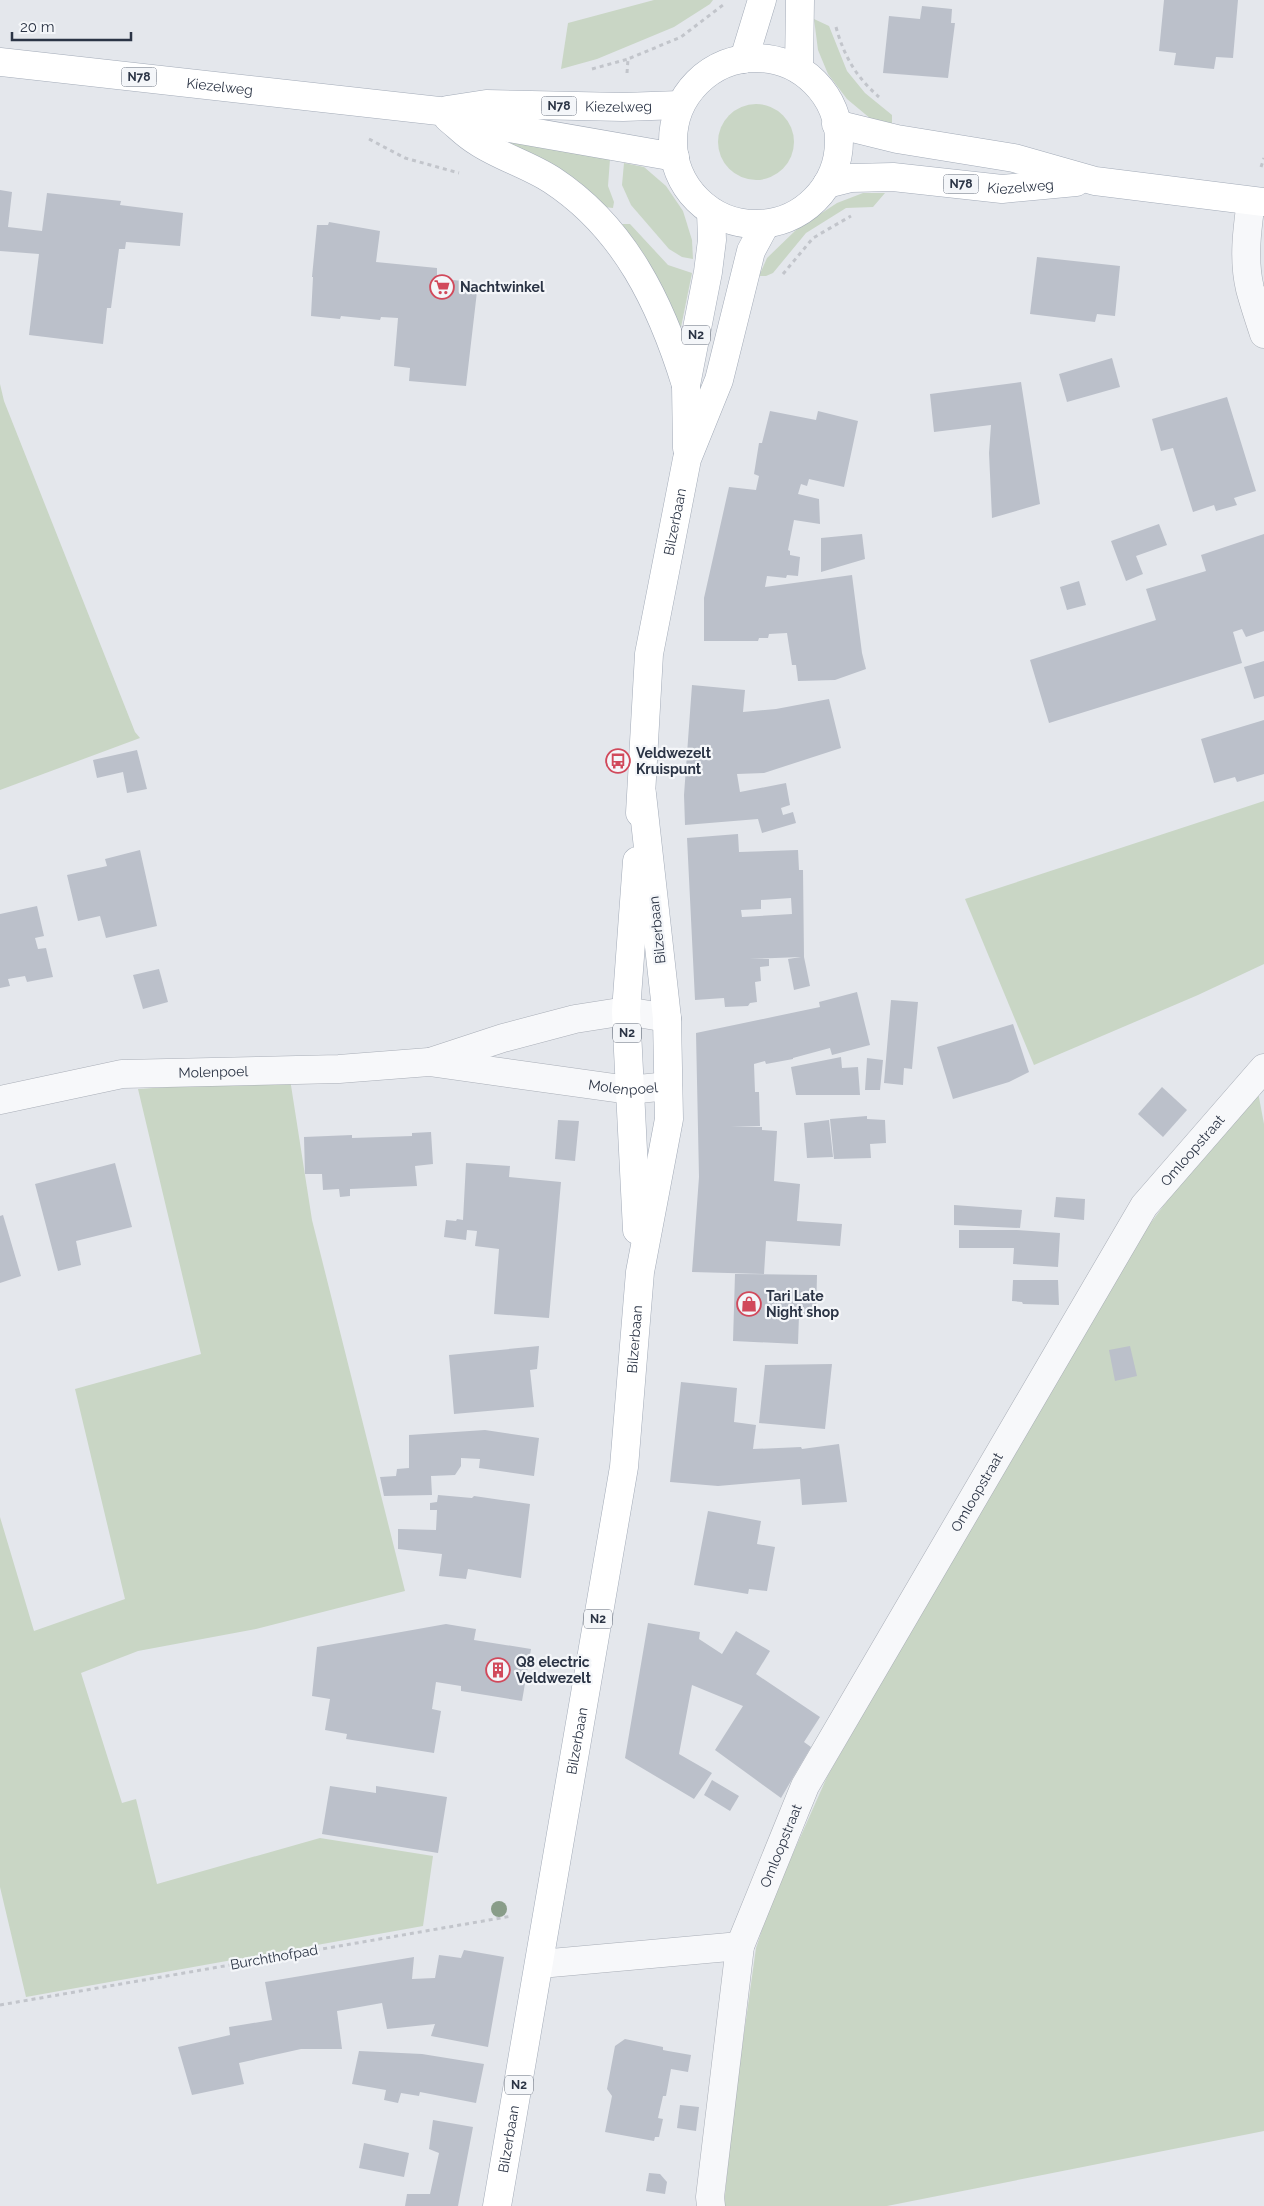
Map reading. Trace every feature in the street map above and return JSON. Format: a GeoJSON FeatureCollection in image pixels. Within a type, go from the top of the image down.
{"type":"FeatureCollection","features":[{"type":"Feature","properties":{"kind":"main road"},"geometry":{"type":"LineString","coordinates":[[744,59],[762,0]]}},
{"type":"Feature","properties":{"kind":"main road"},"geometry":{"type":"LineString","coordinates":[[799,69],[800,5]]}},
{"type":"Feature","properties":{"kind":"main road"},"geometry":{"type":"LineString","coordinates":[[744,59],[772,60],[799,69],[816,82],[826,94],[833,108],[836,124],[837,152],[827,184],[819,196],[807,208],[793,216],[765,224],[737,222],[711,212],[690,190],[682,178],[675,157],[674,135],[680,105],[697,83],[709,73],[725,64],[744,59]]}},
{"type":"Feature","properties":{"kind":"main road","name":"Kiezelweg"},"geometry":{"type":"LineString","coordinates":[[0,62],[439,111],[486,124],[675,157]]}},
{"type":"Feature","properties":{"kind":"main road","name":"Kiezelweg"},"geometry":{"type":"LineString","coordinates":[[439,111],[486,104],[623,108],[680,105]]}},
{"type":"Feature","properties":{"kind":"main road"},"geometry":{"type":"LineString","coordinates":[[439,111],[478,142],[551,179],[586,205],[607,227],[635,265],[660,311],[686,385]]}},
{"type":"Feature","properties":{"kind":"main road","name":"Kiezelweg"},"geometry":{"type":"LineString","coordinates":[[836,124],[897,139],[1014,158],[1095,180],[1258,202]]}},
{"type":"Feature","properties":{"kind":"main road","name":"Kiezelweg"},"geometry":{"type":"LineString","coordinates":[[827,184],[851,178],[893,177],[1002,189],[1095,180]]}},
{"type":"Feature","properties":{"kind":"main road","name":"Bilzerbaan"},"geometry":{"type":"LineString","coordinates":[[687,459],[686,385],[708,272],[712,240],[711,212]]}},
{"type":"Feature","properties":{"kind":"main road","name":"Bilzerbaan"},"geometry":{"type":"LineString","coordinates":[[640,1272],[626,1011],[642,794],[642,761],[649,654],[687,459],[719,380],[751,251],[765,224]]}},
{"type":"Feature","properties":{"kind":"main road","name":"Bilzerbaan"},"geometry":{"type":"LineString","coordinates":[[498,2206],[624,1466],[640,1272],[668,1119],[667,1018],[642,794]]}},
{"type":"Feature","properties":{"kind":"street"},"geometry":{"type":"LineString","coordinates":[[1258,202],[1246,242],[1247,267],[1250,288],[1264,334]]}},
{"type":"Feature","properties":{"kind":"street","name":"Molenpoel"},"geometry":{"type":"LineString","coordinates":[[429,1062],[503,1038],[575,1019],[626,1011],[667,1018]]}},
{"type":"Feature","properties":{"kind":"street","name":"Molenpoel"},"geometry":{"type":"LineString","coordinates":[[0,1100],[122,1074],[339,1069],[429,1062],[629,1090],[668,1086]]}},
{"type":"Feature","properties":{"kind":"street","name":"Omloopstraat"},"geometry":{"type":"LineString","coordinates":[[711,2206],[710,2197],[740,1946],[805,1786],[1144,1206],[1264,1068]]}},
{"type":"Feature","properties":{"kind":"street"},"geometry":{"type":"LineString","coordinates":[[540,1964],[740,1946]]}},
{"type":"Feature","properties":{"kind":"path"},"geometry":{"type":"LineString","coordinates":[[623,108],[628,59],[681,37],[716,12],[729,0]]}},
{"type":"Feature","properties":{"kind":"path"},"geometry":{"type":"LineString","coordinates":[[800,5],[833,16],[842,47],[850,65],[871,90],[898,109],[897,139]]}},
{"type":"Feature","properties":{"kind":"path"},"geometry":{"type":"LineString","coordinates":[[364,137],[405,158],[467,176]]}},
{"type":"Feature","properties":{"kind":"path"},"geometry":{"type":"LineString","coordinates":[[744,280],[775,283],[813,238],[853,215]]}},
{"type":"Feature","properties":{"kind":"path","name":"Burchthofpad"},"geometry":{"type":"LineString","coordinates":[[0,2005],[513,1915],[548,1917]]}},
{"type":"Feature","properties":{"kind":"green space"},"geometry":{"type":"Polygon","coordinates":[[[654,0],[713,0],[710,4],[674,27],[597,59],[561,69],[568,23],[654,0]]]}},
{"type":"Feature","properties":{"kind":"green space"},"geometry":{"type":"Polygon","coordinates":[[[814,19],[829,26],[847,71],[865,93],[892,115],[892,126],[871,119],[847,99],[828,74],[818,50],[814,19]]]}},
{"type":"Feature","properties":{"kind":"green space"},"geometry":{"type":"Polygon","coordinates":[[[756,104],[771,107],[783,115],[791,127],[794,142],[791,157],[783,169],[771,177],[756,180],[741,177],[729,169],[721,157],[718,142],[721,127],[729,115],[741,107],[756,104]]]}},
{"type":"Feature","properties":{"kind":"green space"},"geometry":{"type":"Polygon","coordinates":[[[482,135],[610,159],[608,186],[614,202],[613,208],[604,207],[482,135]]]}},
{"type":"Feature","properties":{"kind":"green space"},"geometry":{"type":"Polygon","coordinates":[[[624,163],[644,167],[666,186],[683,211],[692,240],[693,259],[682,257],[669,249],[631,205],[622,185],[624,163]]]}},
{"type":"Feature","properties":{"kind":"green space"},"geometry":{"type":"Polygon","coordinates":[[[863,193],[885,193],[873,207],[846,208],[806,233],[773,273],[759,276],[767,258],[796,230],[837,203],[863,193]]]}},
{"type":"Feature","properties":{"kind":"green space"},"geometry":{"type":"Polygon","coordinates":[[[622,224],[630,224],[668,265],[692,273],[680,332],[643,253],[622,224]]]}},
{"type":"Feature","properties":{"kind":"green space"},"geometry":{"type":"Polygon","coordinates":[[[0,384],[4,401],[135,732],[140,738],[0,790],[0,384]]]}},
{"type":"Feature","properties":{"kind":"green space"},"geometry":{"type":"Polygon","coordinates":[[[1264,801],[1264,964],[1198,995],[1034,1065],[965,899],[1264,801]]]}},
{"type":"Feature","properties":{"kind":"green space"},"geometry":{"type":"Polygon","coordinates":[[[290,1079],[312,1220],[405,1591],[256,1629],[138,1651],[81,1673],[122,1803],[136,1799],[157,1884],[320,1838],[433,1856],[423,1926],[26,1997],[0,1887],[0,1517],[34,1631],[125,1599],[75,1389],[201,1354],[138,1089],[290,1079]]]}},
{"type":"Feature","properties":{"kind":"green space"},"geometry":{"type":"Polygon","coordinates":[[[1258,1092],[1264,1124],[1264,2131],[887,2206],[724,2206],[732,2120],[756,1948],[771,1903],[827,1777],[1087,1324],[1138,1240],[1193,1166],[1258,1092]]]}},
{"type":"Feature","properties":{"kind":"building"},"geometry":{"type":"Polygon","coordinates":[[[1164,0],[1238,0],[1233,58],[1216,57],[1214,69],[1174,65],[1176,53],[1159,51],[1164,0]]]}},
{"type":"Feature","properties":{"kind":"building"},"geometry":{"type":"Polygon","coordinates":[[[922,6],[952,9],[951,23],[955,23],[948,78],[883,73],[889,16],[920,19],[922,6]]]}},
{"type":"Feature","properties":{"kind":"building"},"geometry":{"type":"Polygon","coordinates":[[[0,190],[12,192],[8,227],[42,231],[47,193],[121,201],[120,205],[183,213],[180,246],[126,242],[125,249],[119,249],[111,308],[107,308],[103,344],[29,335],[39,254],[0,251],[0,190]]]}},
{"type":"Feature","properties":{"kind":"building"},"geometry":{"type":"Polygon","coordinates":[[[329,222],[380,231],[376,262],[437,268],[437,278],[478,283],[466,386],[409,381],[410,368],[394,366],[398,318],[381,317],[380,320],[341,316],[340,319],[311,316],[312,277],[317,225],[328,225],[329,222]]]}},
{"type":"Feature","properties":{"kind":"building"},"geometry":{"type":"Polygon","coordinates":[[[1037,257],[1120,266],[1115,316],[1097,314],[1095,322],[1030,314],[1037,257]]]}},
{"type":"Feature","properties":{"kind":"building"},"geometry":{"type":"Polygon","coordinates":[[[1112,358],[1120,387],[1067,402],[1059,374],[1112,358]]]}},
{"type":"Feature","properties":{"kind":"building"},"geometry":{"type":"Polygon","coordinates":[[[1021,382],[1040,504],[992,518],[989,453],[991,425],[934,432],[930,394],[1021,382]]]}},
{"type":"Feature","properties":{"kind":"building"},"geometry":{"type":"Polygon","coordinates":[[[1227,397],[1256,491],[1234,498],[1237,505],[1216,511],[1214,505],[1193,512],[1173,448],[1161,451],[1152,419],[1227,397]]]}},
{"type":"Feature","properties":{"kind":"building"},"geometry":{"type":"Polygon","coordinates":[[[770,411],[816,420],[818,411],[858,421],[844,487],[809,479],[807,486],[801,484],[798,494],[819,499],[820,524],[794,520],[788,550],[790,555],[800,557],[798,576],[787,575],[786,578],[767,576],[765,587],[852,575],[862,653],[866,669],[835,680],[798,681],[796,665],[792,665],[787,633],[769,634],[768,638],[759,638],[758,641],[704,641],[704,598],[729,487],[756,490],[759,476],[754,474],[759,443],[762,443],[770,411]]]}},
{"type":"Feature","properties":{"kind":"building"},"geometry":{"type":"Polygon","coordinates":[[[1159,524],[1167,545],[1136,556],[1143,574],[1126,581],[1111,541],[1159,524]]]}},
{"type":"Feature","properties":{"kind":"building"},"geometry":{"type":"Polygon","coordinates":[[[862,534],[865,559],[821,572],[821,538],[862,534]]]}},
{"type":"Feature","properties":{"kind":"building"},"geometry":{"type":"Polygon","coordinates":[[[1264,534],[1264,631],[1246,637],[1242,629],[1233,632],[1242,663],[1049,723],[1030,660],[1156,620],[1146,589],[1206,571],[1201,555],[1264,534]]]}},
{"type":"Feature","properties":{"kind":"building"},"geometry":{"type":"Polygon","coordinates":[[[1079,581],[1086,605],[1067,610],[1060,587],[1079,581]]]}},
{"type":"Feature","properties":{"kind":"building"},"geometry":{"type":"Polygon","coordinates":[[[1264,661],[1264,696],[1254,699],[1244,667],[1264,661]]]}},
{"type":"Feature","properties":{"kind":"building"},"geometry":{"type":"Polygon","coordinates":[[[692,685],[745,690],[743,712],[776,709],[829,699],[841,748],[764,773],[737,774],[740,792],[786,783],[790,805],[781,808],[783,815],[793,812],[796,823],[762,833],[758,819],[685,825],[684,795],[692,685]]]}},
{"type":"Feature","properties":{"kind":"building"},"geometry":{"type":"Polygon","coordinates":[[[1264,720],[1264,774],[1237,782],[1235,777],[1214,783],[1201,739],[1264,720]]]}},
{"type":"Feature","properties":{"kind":"building"},"geometry":{"type":"Polygon","coordinates":[[[137,750],[147,789],[127,793],[123,772],[97,778],[93,760],[137,750]]]}},
{"type":"Feature","properties":{"kind":"building"},"geometry":{"type":"Polygon","coordinates":[[[738,834],[739,852],[798,850],[799,870],[803,870],[804,957],[810,986],[794,990],[788,959],[801,957],[749,959],[769,959],[769,966],[760,967],[761,981],[755,982],[757,1002],[750,1003],[748,1006],[725,1007],[724,998],[695,1000],[687,838],[738,834]],[[791,898],[761,900],[761,909],[741,910],[742,917],[792,914],[791,898]]]}},
{"type":"Feature","properties":{"kind":"building"},"geometry":{"type":"Polygon","coordinates":[[[140,850],[157,926],[106,938],[100,916],[78,921],[67,875],[107,866],[105,859],[140,850]]]}},
{"type":"Feature","properties":{"kind":"building"},"geometry":{"type":"Polygon","coordinates":[[[37,906],[44,936],[35,938],[38,949],[46,948],[53,977],[27,982],[25,976],[8,979],[10,986],[0,988],[0,914],[37,906]]]}},
{"type":"Feature","properties":{"kind":"building"},"geometry":{"type":"Polygon","coordinates":[[[159,969],[168,1002],[143,1009],[133,975],[159,969]]]}},
{"type":"Feature","properties":{"kind":"building"},"geometry":{"type":"Polygon","coordinates":[[[857,992],[870,1045],[832,1055],[830,1048],[793,1059],[766,1064],[765,1061],[754,1064],[755,1092],[759,1092],[760,1126],[731,1127],[762,1127],[762,1130],[777,1131],[774,1181],[800,1184],[797,1221],[842,1224],[840,1246],[766,1241],[764,1274],[692,1272],[699,1177],[696,1033],[820,1007],[819,1002],[857,992]]]}},
{"type":"Feature","properties":{"kind":"building"},"geometry":{"type":"Polygon","coordinates":[[[891,1000],[918,1002],[912,1069],[904,1068],[903,1085],[884,1083],[891,1000]]]}},
{"type":"Feature","properties":{"kind":"building"},"geometry":{"type":"Polygon","coordinates":[[[1013,1024],[1029,1072],[1009,1082],[953,1099],[937,1047],[1013,1024]]]}},
{"type":"Feature","properties":{"kind":"building"},"geometry":{"type":"Polygon","coordinates":[[[841,1057],[842,1068],[858,1067],[860,1095],[796,1095],[791,1067],[841,1057]]]}},
{"type":"Feature","properties":{"kind":"building"},"geometry":{"type":"Polygon","coordinates":[[[867,1058],[883,1060],[880,1090],[865,1090],[867,1058]]]}},
{"type":"Feature","properties":{"kind":"building"},"geometry":{"type":"Polygon","coordinates":[[[1162,1087],[1187,1110],[1163,1137],[1138,1114],[1162,1087]]]}},
{"type":"Feature","properties":{"kind":"building"},"geometry":{"type":"Polygon","coordinates":[[[867,1116],[867,1119],[885,1120],[886,1143],[870,1144],[871,1158],[834,1159],[830,1119],[867,1116]]]}},
{"type":"Feature","properties":{"kind":"building"},"geometry":{"type":"Polygon","coordinates":[[[558,1120],[579,1121],[575,1161],[555,1159],[558,1120]]]}},
{"type":"Feature","properties":{"kind":"building"},"geometry":{"type":"Polygon","coordinates":[[[829,1120],[833,1157],[807,1158],[804,1123],[829,1120]]]}},
{"type":"Feature","properties":{"kind":"building"},"geometry":{"type":"Polygon","coordinates":[[[431,1132],[433,1164],[415,1166],[417,1186],[350,1189],[350,1196],[340,1197],[339,1189],[323,1190],[322,1174],[305,1174],[304,1137],[352,1135],[352,1138],[412,1136],[412,1133],[431,1132]]]}},
{"type":"Feature","properties":{"kind":"building"},"geometry":{"type":"Polygon","coordinates":[[[115,1163],[132,1227],[76,1241],[81,1265],[58,1271],[35,1184],[115,1163]]]}},
{"type":"Feature","properties":{"kind":"building"},"geometry":{"type":"Polygon","coordinates":[[[466,1163],[510,1166],[509,1177],[561,1182],[549,1318],[494,1314],[499,1249],[475,1246],[477,1231],[467,1230],[466,1240],[444,1237],[446,1220],[463,1220],[466,1163]]]}},
{"type":"Feature","properties":{"kind":"building"},"geometry":{"type":"Polygon","coordinates":[[[1056,1197],[1085,1199],[1084,1220],[1054,1217],[1056,1197]]]}},
{"type":"Feature","properties":{"kind":"building"},"geometry":{"type":"Polygon","coordinates":[[[954,1205],[1022,1210],[1020,1228],[954,1225],[954,1205]]]}},
{"type":"Feature","properties":{"kind":"building"},"geometry":{"type":"Polygon","coordinates":[[[3,1215],[21,1276],[0,1283],[0,1216],[3,1215]]]}},
{"type":"Feature","properties":{"kind":"building"},"geometry":{"type":"Polygon","coordinates":[[[959,1230],[1017,1230],[1060,1233],[1058,1267],[1013,1264],[1014,1248],[959,1248],[959,1230]]]}},
{"type":"Feature","properties":{"kind":"building"},"geometry":{"type":"Polygon","coordinates":[[[735,1274],[817,1275],[816,1316],[799,1315],[798,1344],[733,1341],[735,1274]]]}},
{"type":"Feature","properties":{"kind":"building"},"geometry":{"type":"Polygon","coordinates":[[[1013,1280],[1058,1280],[1059,1305],[1023,1304],[1022,1302],[1012,1301],[1013,1280]]]}},
{"type":"Feature","properties":{"kind":"building"},"geometry":{"type":"Polygon","coordinates":[[[539,1346],[537,1369],[530,1370],[534,1407],[454,1414],[449,1355],[539,1346]]]}},
{"type":"Feature","properties":{"kind":"building"},"geometry":{"type":"Polygon","coordinates":[[[1130,1346],[1137,1376],[1115,1381],[1109,1350],[1130,1346]]]}},
{"type":"Feature","properties":{"kind":"building"},"geometry":{"type":"Polygon","coordinates":[[[832,1364],[825,1429],[759,1423],[765,1365],[832,1364]]]}},
{"type":"Feature","properties":{"kind":"building"},"geometry":{"type":"Polygon","coordinates":[[[681,1382],[737,1388],[734,1422],[756,1425],[753,1449],[801,1447],[802,1449],[839,1444],[847,1502],[802,1505],[800,1479],[718,1486],[670,1482],[681,1382]]]}},
{"type":"Feature","properties":{"kind":"building"},"geometry":{"type":"Polygon","coordinates":[[[485,1430],[539,1438],[534,1476],[479,1468],[480,1459],[461,1458],[461,1466],[455,1475],[431,1476],[432,1495],[384,1496],[380,1477],[396,1476],[397,1469],[409,1468],[409,1435],[485,1430]]]}},
{"type":"Feature","properties":{"kind":"building"},"geometry":{"type":"Polygon","coordinates":[[[438,1495],[472,1498],[474,1496],[530,1504],[521,1578],[468,1569],[466,1579],[439,1576],[442,1554],[398,1549],[398,1529],[436,1530],[437,1510],[430,1510],[430,1503],[437,1502],[438,1495]]]}},
{"type":"Feature","properties":{"kind":"building"},"geometry":{"type":"Polygon","coordinates":[[[708,1511],[761,1521],[757,1544],[775,1547],[767,1591],[749,1589],[748,1594],[694,1585],[708,1511]]]}},
{"type":"Feature","properties":{"kind":"building"},"geometry":{"type":"Polygon","coordinates":[[[648,1623],[700,1632],[699,1639],[722,1654],[736,1631],[770,1651],[756,1674],[820,1717],[804,1742],[811,1747],[781,1798],[715,1750],[743,1706],[692,1685],[679,1754],[712,1773],[694,1799],[625,1758],[648,1623]]]}},
{"type":"Feature","properties":{"kind":"building"},"geometry":{"type":"Polygon","coordinates":[[[446,1624],[476,1629],[474,1640],[531,1649],[522,1701],[461,1691],[461,1686],[436,1682],[432,1709],[441,1711],[434,1753],[346,1739],[347,1734],[325,1730],[330,1699],[312,1696],[317,1647],[446,1624]]]}},
{"type":"Feature","properties":{"kind":"building"},"geometry":{"type":"Polygon","coordinates":[[[712,1780],[739,1796],[730,1811],[704,1795],[712,1780]]]}},
{"type":"Feature","properties":{"kind":"building"},"geometry":{"type":"Polygon","coordinates":[[[330,1786],[376,1793],[376,1786],[447,1797],[438,1853],[322,1834],[330,1786]]]}},
{"type":"Feature","properties":{"kind":"building"},"geometry":{"type":"Polygon","coordinates":[[[464,1950],[504,1957],[488,2047],[431,2036],[435,2024],[387,2029],[382,2003],[337,2011],[342,2049],[301,2049],[239,2063],[244,2084],[192,2095],[178,2047],[230,2035],[229,2027],[272,2020],[265,1982],[414,1957],[412,1979],[435,1978],[439,1955],[461,1958],[464,1950]]]}},
{"type":"Feature","properties":{"kind":"building"},"geometry":{"type":"Polygon","coordinates":[[[625,2039],[663,2047],[663,2050],[691,2055],[688,2072],[671,2069],[666,2096],[663,2096],[658,2118],[663,2119],[659,2137],[655,2137],[654,2141],[605,2132],[612,2096],[607,2089],[615,2046],[625,2039]]]}},
{"type":"Feature","properties":{"kind":"building"},"geometry":{"type":"Polygon","coordinates":[[[359,2051],[422,2054],[484,2064],[476,2103],[420,2092],[419,2096],[401,2093],[398,2103],[384,2100],[386,2090],[352,2084],[359,2051]]]}},
{"type":"Feature","properties":{"kind":"building"},"geometry":{"type":"Polygon","coordinates":[[[680,2105],[699,2107],[696,2131],[677,2128],[680,2105]]]}},
{"type":"Feature","properties":{"kind":"building"},"geometry":{"type":"Polygon","coordinates":[[[433,2120],[473,2127],[458,2206],[405,2206],[407,2194],[430,2194],[439,2153],[429,2149],[433,2120]]]}},
{"type":"Feature","properties":{"kind":"building"},"geometry":{"type":"Polygon","coordinates":[[[364,2143],[409,2153],[404,2177],[359,2168],[364,2143]]]}},
{"type":"Feature","properties":{"kind":"building"},"geometry":{"type":"Polygon","coordinates":[[[649,2173],[660,2174],[667,2182],[665,2194],[646,2191],[649,2173]]]}},
{"type":"Feature","properties":{"kind":"place","name":"Nachtwinkel"},"geometry":{"type":"Point","coordinates":[442,287]}},
{"type":"Feature","properties":{"kind":"place","name":"Veldwezelt Kruispunt"},"geometry":{"type":"Point","coordinates":[618,761]}},
{"type":"Feature","properties":{"kind":"place","name":"Tari Late Night shop"},"geometry":{"type":"Point","coordinates":[749,1304]}},
{"type":"Feature","properties":{"kind":"place","name":"Q8 electric Veldwezelt"},"geometry":{"type":"Point","coordinates":[498,1670]}}]}
